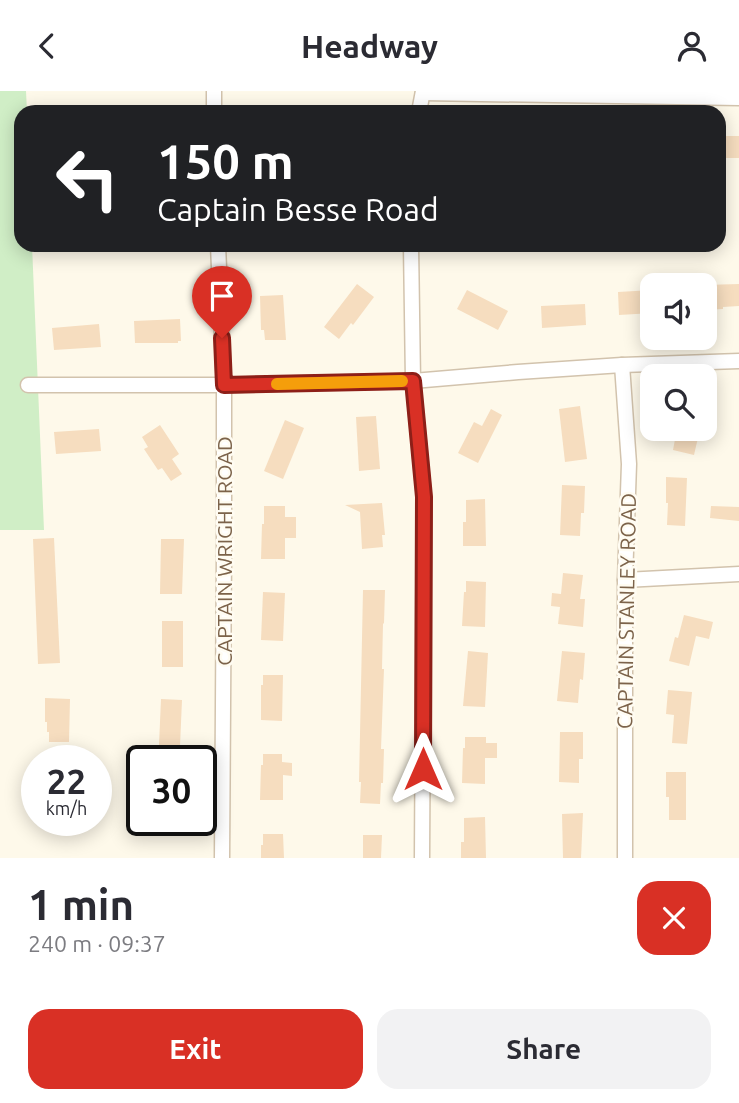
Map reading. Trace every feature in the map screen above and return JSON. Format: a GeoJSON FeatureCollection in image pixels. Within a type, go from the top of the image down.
{"type":"FeatureCollection","features":[{"type":"Feature","properties":{"kind":"street"},"geometry":{"type":"LineString","coordinates":[[423,92],[739,98]]}},
{"type":"Feature","properties":{"kind":"street","name":"CAPTAIN WRIGHT ROAD"},"geometry":{"type":"LineString","coordinates":[[218,252],[224,385],[222,858]]}},
{"type":"Feature","properties":{"kind":"street"},"geometry":{"type":"LineString","coordinates":[[411,252],[413,381],[424,497],[422,858]]}},
{"type":"Feature","properties":{"kind":"street"},"geometry":{"type":"LineString","coordinates":[[28,385],[413,381],[622,365],[739,361]]}},
{"type":"Feature","properties":{"kind":"street","name":"CAPTAIN STANLEY ROAD"},"geometry":{"type":"LineString","coordinates":[[622,365],[629,464],[625,580],[625,858]]}},
{"type":"Feature","properties":{"kind":"street"},"geometry":{"type":"LineString","coordinates":[[625,580],[739,574]]}},
{"type":"Feature","properties":{"kind":"green space"},"geometry":{"type":"Polygon","coordinates":[[[0,91],[26,91],[27,105],[14,105],[14,252],[32,252],[44,530],[0,530],[0,91]]]}},
{"type":"Feature","properties":{"kind":"building"},"geometry":{"type":"Polygon","coordinates":[[[726,136],[739,136],[739,158],[726,158],[726,136]]]}},
{"type":"Feature","properties":{"kind":"building"},"geometry":{"type":"Polygon","coordinates":[[[357,284],[374,297],[339,339],[324,327],[357,284]]]}},
{"type":"Feature","properties":{"kind":"building"},"geometry":{"type":"Polygon","coordinates":[[[739,284],[739,306],[717,309],[717,285],[739,284]]]}},
{"type":"Feature","properties":{"kind":"building"},"geometry":{"type":"Polygon","coordinates":[[[467,290],[508,311],[498,330],[457,309],[467,290]]]}},
{"type":"Feature","properties":{"kind":"building"},"geometry":{"type":"Polygon","coordinates":[[[640,291],[640,314],[619,315],[618,292],[640,291]]]}},
{"type":"Feature","properties":{"kind":"building"},"geometry":{"type":"Polygon","coordinates":[[[283,295],[286,340],[265,340],[264,330],[261,330],[260,296],[283,295]]]}},
{"type":"Feature","properties":{"kind":"building"},"geometry":{"type":"Polygon","coordinates":[[[585,304],[586,325],[542,328],[541,306],[585,304]]]}},
{"type":"Feature","properties":{"kind":"building"},"geometry":{"type":"Polygon","coordinates":[[[180,319],[181,341],[178,343],[135,343],[134,321],[180,319]]]}},
{"type":"Feature","properties":{"kind":"building"},"geometry":{"type":"Polygon","coordinates":[[[99,324],[101,347],[54,350],[52,328],[99,324]]]}},
{"type":"Feature","properties":{"kind":"building"},"geometry":{"type":"Polygon","coordinates":[[[580,406],[587,459],[565,462],[559,409],[580,406]]]}},
{"type":"Feature","properties":{"kind":"building"},"geometry":{"type":"Polygon","coordinates":[[[491,409],[502,415],[478,463],[458,453],[474,422],[482,426],[491,409]]]}},
{"type":"Feature","properties":{"kind":"building"},"geometry":{"type":"Polygon","coordinates":[[[376,416],[380,469],[359,471],[356,417],[376,416]]]}},
{"type":"Feature","properties":{"kind":"building"},"geometry":{"type":"Polygon","coordinates":[[[285,420],[304,428],[283,479],[264,471],[285,420]]]}},
{"type":"Feature","properties":{"kind":"building"},"geometry":{"type":"Polygon","coordinates":[[[160,425],[179,454],[172,459],[182,474],[171,481],[162,468],[158,470],[144,449],[148,447],[142,437],[160,425]]]}},
{"type":"Feature","properties":{"kind":"building"},"geometry":{"type":"Polygon","coordinates":[[[99,429],[101,451],[56,454],[54,432],[99,429]]]}},
{"type":"Feature","properties":{"kind":"building"},"geometry":{"type":"Polygon","coordinates":[[[675,441],[697,441],[694,455],[673,450],[675,441]]]}},
{"type":"Feature","properties":{"kind":"building"},"geometry":{"type":"Polygon","coordinates":[[[666,477],[687,478],[685,526],[667,525],[666,477]]]}},
{"type":"Feature","properties":{"kind":"building"},"geometry":{"type":"Polygon","coordinates":[[[562,485],[585,486],[580,536],[560,535],[562,485]]]}},
{"type":"Feature","properties":{"kind":"building"},"geometry":{"type":"Polygon","coordinates":[[[485,499],[486,546],[463,546],[466,500],[485,499]]]}},
{"type":"Feature","properties":{"kind":"building"},"geometry":{"type":"Polygon","coordinates":[[[382,503],[385,535],[382,535],[383,547],[362,549],[360,512],[345,505],[382,503]]]}},
{"type":"Feature","properties":{"kind":"building"},"geometry":{"type":"Polygon","coordinates":[[[264,506],[285,506],[285,517],[296,517],[296,538],[285,538],[285,559],[261,559],[264,506]]]}},
{"type":"Feature","properties":{"kind":"building"},"geometry":{"type":"Polygon","coordinates":[[[711,506],[739,507],[739,521],[710,518],[711,506]]]}},
{"type":"Feature","properties":{"kind":"building"},"geometry":{"type":"Polygon","coordinates":[[[54,538],[60,663],[38,664],[33,539],[54,538]]]}},
{"type":"Feature","properties":{"kind":"building"},"geometry":{"type":"Polygon","coordinates":[[[161,539],[184,539],[182,594],[160,594],[161,539]]]}},
{"type":"Feature","properties":{"kind":"building"},"geometry":{"type":"Polygon","coordinates":[[[563,573],[583,575],[580,599],[585,599],[583,627],[558,624],[560,607],[551,606],[552,593],[561,594],[563,573]]]}},
{"type":"Feature","properties":{"kind":"building"},"geometry":{"type":"Polygon","coordinates":[[[466,581],[486,582],[485,627],[462,626],[466,581]]]}},
{"type":"Feature","properties":{"kind":"building"},"geometry":{"type":"Polygon","coordinates":[[[363,590],[385,590],[381,749],[384,749],[380,804],[360,803],[363,590]]]}},
{"type":"Feature","properties":{"kind":"building"},"geometry":{"type":"Polygon","coordinates":[[[263,592],[285,593],[283,641],[261,640],[263,592]]]}},
{"type":"Feature","properties":{"kind":"building"},"geometry":{"type":"Polygon","coordinates":[[[684,615],[713,622],[709,639],[696,636],[689,666],[669,661],[684,615]]]}},
{"type":"Feature","properties":{"kind":"building"},"geometry":{"type":"Polygon","coordinates":[[[162,621],[183,621],[183,667],[162,667],[162,621]]]}},
{"type":"Feature","properties":{"kind":"building"},"geometry":{"type":"Polygon","coordinates":[[[468,651],[488,653],[485,707],[463,706],[468,651]]]}},
{"type":"Feature","properties":{"kind":"building"},"geometry":{"type":"Polygon","coordinates":[[[562,651],[585,653],[578,703],[557,701],[562,651]]]}},
{"type":"Feature","properties":{"kind":"building"},"geometry":{"type":"Polygon","coordinates":[[[263,675],[283,675],[282,721],[261,720],[263,675]]]}},
{"type":"Feature","properties":{"kind":"building"},"geometry":{"type":"Polygon","coordinates":[[[668,690],[692,692],[687,744],[672,743],[674,715],[666,714],[668,690]]]}},
{"type":"Feature","properties":{"kind":"building"},"geometry":{"type":"Polygon","coordinates":[[[45,698],[70,699],[69,742],[49,742],[45,722],[45,698]]]}},
{"type":"Feature","properties":{"kind":"building"},"geometry":{"type":"Polygon","coordinates":[[[161,699],[182,700],[180,745],[159,745],[161,699]]]}},
{"type":"Feature","properties":{"kind":"building"},"geometry":{"type":"Polygon","coordinates":[[[560,732],[583,732],[583,759],[579,759],[579,783],[559,782],[560,732]]]}},
{"type":"Feature","properties":{"kind":"building"},"geometry":{"type":"Polygon","coordinates":[[[465,737],[486,737],[486,743],[497,743],[497,758],[485,758],[485,784],[462,783],[465,737]]]}},
{"type":"Feature","properties":{"kind":"building"},"geometry":{"type":"Polygon","coordinates":[[[263,754],[282,754],[282,762],[292,763],[292,776],[283,775],[283,800],[260,800],[263,754]]]}},
{"type":"Feature","properties":{"kind":"building"},"geometry":{"type":"Polygon","coordinates":[[[666,772],[686,772],[686,820],[669,820],[666,772]]]}},
{"type":"Feature","properties":{"kind":"building"},"geometry":{"type":"Polygon","coordinates":[[[583,813],[581,858],[563,858],[562,814],[583,813]]]}},
{"type":"Feature","properties":{"kind":"building"},"geometry":{"type":"Polygon","coordinates":[[[485,817],[486,858],[461,858],[464,818],[485,817]]]}},
{"type":"Feature","properties":{"kind":"building"},"geometry":{"type":"Polygon","coordinates":[[[263,834],[283,834],[284,858],[261,858],[263,834]]]}},
{"type":"Feature","properties":{"kind":"building"},"geometry":{"type":"Polygon","coordinates":[[[363,835],[382,835],[381,858],[363,858],[363,835]]]}},
{"type":"Feature","properties":{"kind":"slow traffic"},"geometry":{"type":"LineString","coordinates":[[277,384],[402,381]]}},
{"type":"Feature","properties":{"kind":"route"},"geometry":{"type":"LineString","coordinates":[[222,338],[224,385],[413,381],[424,497],[423,769]]}}]}
